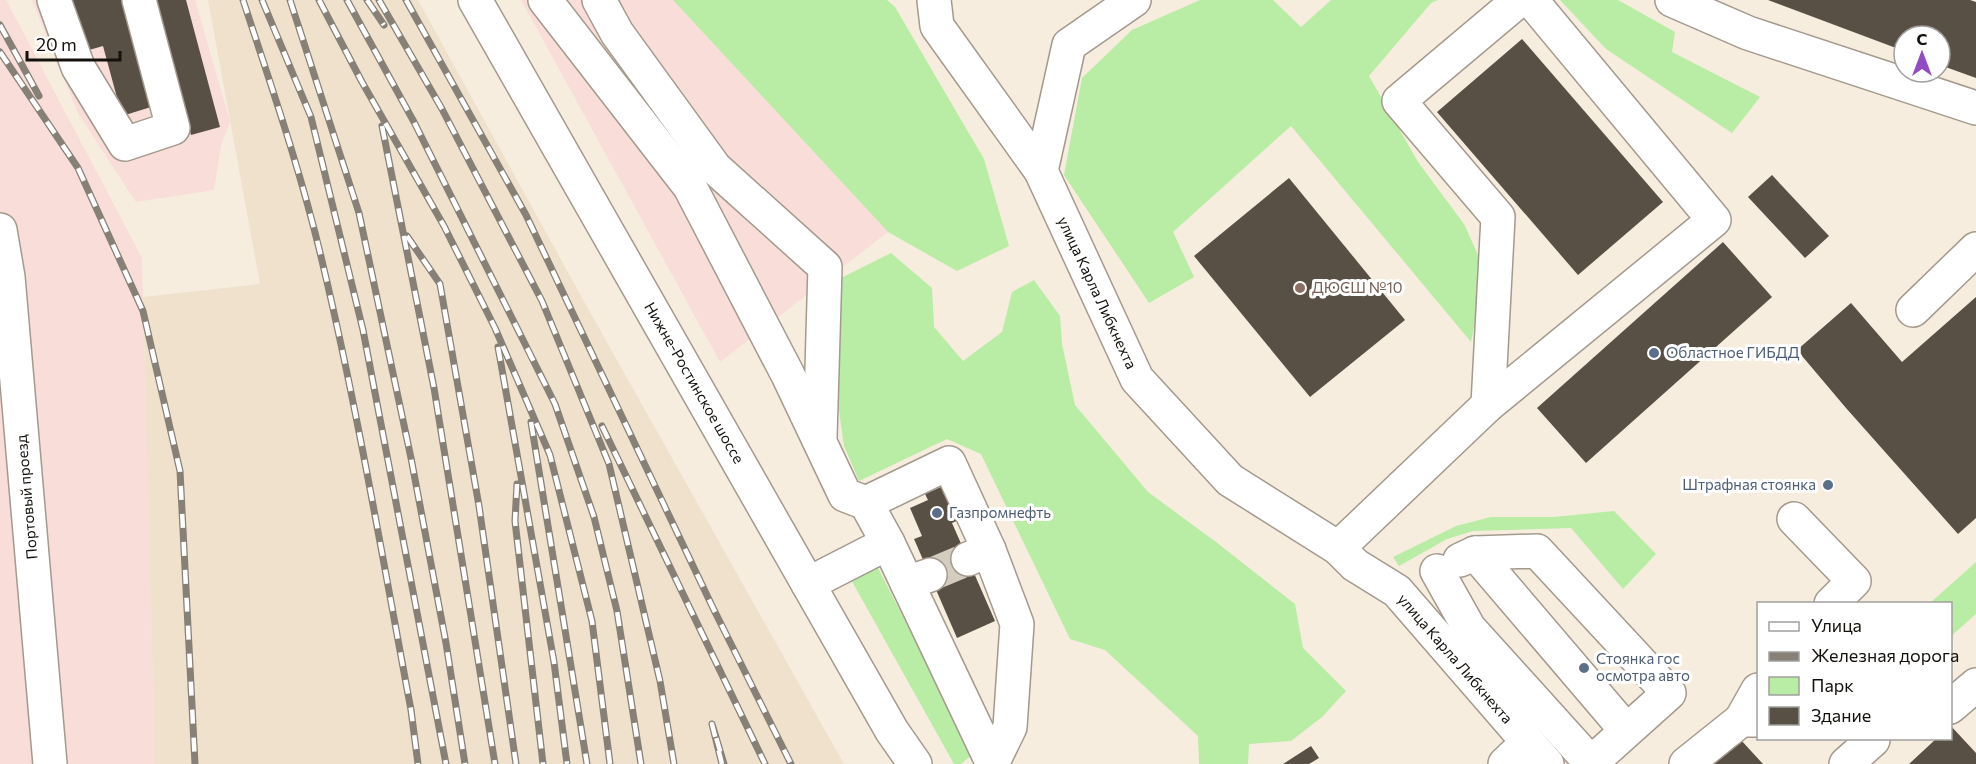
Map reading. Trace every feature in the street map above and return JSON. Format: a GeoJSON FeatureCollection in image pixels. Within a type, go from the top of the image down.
{"type":"FeatureCollection","features":[{"type":"Feature","properties":{"kind":"street"},"geometry":{"type":"LineString","coordinates":[[54,0],[78,67],[125,144],[173,128],[139,0]]}},
{"type":"Feature","properties":{"kind":"street","name":"Нижне-Ростинское шоссе"},"geometry":{"type":"LineString","coordinates":[[475,0],[892,731],[915,764]]}},
{"type":"Feature","properties":{"kind":"street"},"geometry":{"type":"LineString","coordinates":[[545,0],[690,187],[788,375],[844,495],[866,503],[888,543],[918,579],[992,763]]}},
{"type":"Feature","properties":{"kind":"street"},"geometry":{"type":"LineString","coordinates":[[599,0],[617,33],[715,168],[825,267],[820,443]]}},
{"type":"Feature","properties":{"kind":"street","name":"улица Карла Либкнехта"},"geometry":{"type":"LineString","coordinates":[[907,0],[935,13],[1041,171],[1137,379],[1230,480],[1338,548],[1355,565],[1397,591],[1526,757]]}},
{"type":"Feature","properties":{"kind":"street"},"geometry":{"type":"LineString","coordinates":[[1041,171],[1069,45],[1134,0]]}},
{"type":"Feature","properties":{"kind":"street"},"geometry":{"type":"LineString","coordinates":[[1488,405],[1498,217],[1399,101],[1519,0]]}},
{"type":"Feature","properties":{"kind":"street"},"geometry":{"type":"LineString","coordinates":[[1338,548],[1488,405],[1714,220],[1531,0]]}},
{"type":"Feature","properties":{"kind":"street"},"geometry":{"type":"LineString","coordinates":[[1672,0],[1749,33],[1976,108]]}},
{"type":"Feature","properties":{"kind":"street","name":"Портовый проезд"},"geometry":{"type":"LineString","coordinates":[[0,230],[8,277],[50,764]]}},
{"type":"Feature","properties":{"kind":"street"},"geometry":{"type":"LineString","coordinates":[[1913,310],[1976,249]]}},
{"type":"Feature","properties":{"kind":"street"},"geometry":{"type":"LineString","coordinates":[[866,503],[949,463],[978,554],[1017,624],[1010,727],[992,763]]}},
{"type":"Feature","properties":{"kind":"street"},"geometry":{"type":"LineString","coordinates":[[1794,519],[1854,581],[1833,602]]}},
{"type":"Feature","properties":{"kind":"street"},"geometry":{"type":"LineString","coordinates":[[808,584],[888,543]]}},
{"type":"Feature","properties":{"kind":"street"},"geometry":{"type":"LineString","coordinates":[[1397,591],[1437,571],[1475,553],[1537,551],[1669,693],[1591,763],[1468,628],[1437,571]]}},
{"type":"Feature","properties":{"kind":"street"},"geometry":{"type":"LineString","coordinates":[[1475,553],[1626,730]]}},
{"type":"Feature","properties":{"kind":"street"},"geometry":{"type":"LineString","coordinates":[[1952,705],[1976,685]]}},
{"type":"Feature","properties":{"kind":"street"},"geometry":{"type":"LineString","coordinates":[[1686,764],[1750,720],[1757,694]]}},
{"type":"Feature","properties":{"kind":"street"},"geometry":{"type":"LineString","coordinates":[[1846,764],[1870,740]]}},
{"type":"Feature","properties":{"kind":"shaded area"},"geometry":{"type":"Polygon","coordinates":[[[0,0],[6,0],[142,258],[155,764],[0,764],[0,0]]]}},
{"type":"Feature","properties":{"kind":"shaded area"},"geometry":{"type":"Polygon","coordinates":[[[32,0],[195,0],[230,122],[221,145],[214,190],[136,202],[78,113],[32,0]]]}},
{"type":"Feature","properties":{"kind":"shaded area"},"geometry":{"type":"Polygon","coordinates":[[[208,0],[418,0],[586,305],[844,764],[155,764],[143,297],[260,284],[208,0]]]}},
{"type":"Feature","properties":{"kind":"shaded area"},"geometry":{"type":"Polygon","coordinates":[[[521,0],[673,0],[888,232],[720,362],[521,0]]]}},
{"type":"Feature","properties":{"kind":"green space"},"geometry":{"type":"Polygon","coordinates":[[[673,0],[887,0],[895,7],[984,159],[1009,246],[957,271],[888,232],[673,0]]]}},
{"type":"Feature","properties":{"kind":"green space"},"geometry":{"type":"Polygon","coordinates":[[[1200,0],[1273,0],[1301,27],[1331,0],[1438,0],[1431,3],[1369,76],[1418,162],[1464,224],[1485,270],[1471,342],[1291,126],[1173,232],[1194,277],[1149,303],[1064,175],[1082,78],[1132,30],[1200,0]]]}},
{"type":"Feature","properties":{"kind":"green space"},"geometry":{"type":"Polygon","coordinates":[[[1560,0],[1618,0],[1675,32],[1672,52],[1760,97],[1732,133],[1606,49],[1560,0]]]}},
{"type":"Feature","properties":{"kind":"green space"},"geometry":{"type":"Polygon","coordinates":[[[891,253],[932,288],[934,327],[963,361],[1002,332],[1012,292],[1034,280],[1060,316],[1062,344],[1075,405],[1148,492],[1295,604],[1303,648],[1346,691],[1322,717],[1291,741],[1249,744],[1248,764],[1199,764],[1198,736],[1105,650],[1070,639],[981,454],[947,439],[859,481],[844,446],[829,341],[839,279],[891,253]]]}},
{"type":"Feature","properties":{"kind":"green space"},"geometry":{"type":"Polygon","coordinates":[[[1614,511],[1656,554],[1623,589],[1571,528],[1473,531],[1447,539],[1399,566],[1393,557],[1456,526],[1491,517],[1554,517],[1614,511]]]}},
{"type":"Feature","properties":{"kind":"green space"},"geometry":{"type":"Polygon","coordinates":[[[1976,562],[1976,614],[1952,635],[1952,602],[1931,602],[1976,562]]]}},
{"type":"Feature","properties":{"kind":"green space"},"geometry":{"type":"Polygon","coordinates":[[[876,564],[973,754],[961,764],[954,764],[849,576],[876,564]]]}},
{"type":"Feature","properties":{"kind":"building"},"geometry":{"type":"Polygon","coordinates":[[[68,0],[122,0],[151,107],[122,116],[103,46],[82,52],[68,0]]]}},
{"type":"Feature","properties":{"kind":"building"},"geometry":{"type":"Polygon","coordinates":[[[155,0],[186,0],[220,127],[191,135],[155,0]]]}},
{"type":"Feature","properties":{"kind":"building"},"geometry":{"type":"Polygon","coordinates":[[[1768,0],[1970,0],[1976,2],[1976,78],[1952,69],[1952,24],[1892,24],[1892,46],[1768,0]]]}},
{"type":"Feature","properties":{"kind":"building"},"geometry":{"type":"Polygon","coordinates":[[[1522,39],[1663,202],[1578,275],[1437,112],[1522,39]]]}},
{"type":"Feature","properties":{"kind":"building"},"geometry":{"type":"Polygon","coordinates":[[[1772,175],[1829,236],[1805,258],[1748,197],[1772,175]]]}},
{"type":"Feature","properties":{"kind":"building","name":"ДЮСШ №10"},"geometry":{"type":"Polygon","coordinates":[[[1289,178],[1405,320],[1310,397],[1194,256],[1289,178]]]}},
{"type":"Feature","properties":{"kind":"building","name":"Областное ГИБДД"},"geometry":{"type":"Polygon","coordinates":[[[1723,242],[1772,297],[1586,463],[1537,408],[1723,242]]]}},
{"type":"Feature","properties":{"kind":"building"},"geometry":{"type":"Polygon","coordinates":[[[1976,297],[1976,518],[1958,534],[1797,350],[1851,303],[1902,362],[1976,297]]]}},
{"type":"Feature","properties":{"kind":"building"},"geometry":{"type":"Polygon","coordinates":[[[950,483],[965,517],[952,523],[995,621],[957,638],[914,539],[922,536],[910,508],[928,500],[925,494],[950,483]]]}},
{"type":"Feature","properties":{"kind":"building"},"geometry":{"type":"Polygon","coordinates":[[[1952,727],[1976,753],[1976,764],[1909,764],[1935,740],[1952,740],[1952,727]]]}},
{"type":"Feature","properties":{"kind":"building"},"geometry":{"type":"Polygon","coordinates":[[[1740,739],[1763,764],[1713,764],[1740,739]]]}},
{"type":"Feature","properties":{"kind":"building"},"geometry":{"type":"Polygon","coordinates":[[[1311,746],[1319,758],[1309,764],[1283,764],[1311,746]]]}},
{"type":"Feature","properties":{"kind":"tunnel"},"geometry":{"type":"LineString","coordinates":[[930,575],[968,559]]}},
{"type":"Feature","properties":{"kind":"railway"},"geometry":{"type":"LineString","coordinates":[[243,0],[306,198],[336,320],[380,542],[411,710],[418,764]]}},
{"type":"Feature","properties":{"kind":"railway"},"geometry":{"type":"LineString","coordinates":[[262,0],[311,117],[363,330],[446,764]]}},
{"type":"Feature","properties":{"kind":"railway"},"geometry":{"type":"LineString","coordinates":[[290,0],[359,213],[411,458],[446,643],[465,764]]}},
{"type":"Feature","properties":{"kind":"railway"},"geometry":{"type":"LineString","coordinates":[[319,0],[362,82],[444,226],[495,328],[550,455],[592,621],[610,764]]}},
{"type":"Feature","properties":{"kind":"railway"},"geometry":{"type":"LineString","coordinates":[[347,0],[414,122],[555,404],[594,517],[617,611],[641,764]]}},
{"type":"Feature","properties":{"kind":"railway"},"geometry":{"type":"LineString","coordinates":[[367,0],[384,25]]}},
{"type":"Feature","properties":{"kind":"railway"},"geometry":{"type":"LineString","coordinates":[[379,0],[442,109],[542,301],[609,464],[660,681],[674,764]]}},
{"type":"Feature","properties":{"kind":"railway"},"geometry":{"type":"LineString","coordinates":[[406,0],[526,215],[714,610],[791,764]]}},
{"type":"Feature","properties":{"kind":"railway"},"geometry":{"type":"LineString","coordinates":[[0,25],[39,96]]}},
{"type":"Feature","properties":{"kind":"railway"},"geometry":{"type":"LineString","coordinates":[[0,52],[78,168],[143,311],[180,471],[195,764]]}},
{"type":"Feature","properties":{"kind":"railway"},"geometry":{"type":"LineString","coordinates":[[382,126],[434,388],[495,764]]}},
{"type":"Feature","properties":{"kind":"railway"},"geometry":{"type":"LineString","coordinates":[[407,236],[440,284],[479,506],[516,764]]}},
{"type":"Feature","properties":{"kind":"railway"},"geometry":{"type":"LineString","coordinates":[[498,347],[554,662],[567,764]]}},
{"type":"Feature","properties":{"kind":"railway"},"geometry":{"type":"LineString","coordinates":[[531,422],[587,764]]}},
{"type":"Feature","properties":{"kind":"railway"},"geometry":{"type":"LineString","coordinates":[[602,426],[765,764]]}},
{"type":"Feature","properties":{"kind":"railway"},"geometry":{"type":"LineString","coordinates":[[517,484],[515,521],[543,764]]}},
{"type":"Feature","properties":{"kind":"railway"},"geometry":{"type":"LineString","coordinates":[[722,764],[712,724],[724,764]]}},
{"type":"Feature","properties":{"kind":"place","name":"ДЮСШ №10"},"geometry":{"type":"Point","coordinates":[1300,288]}},
{"type":"Feature","properties":{"kind":"place","name":"Областное ГИБДД"},"geometry":{"type":"Point","coordinates":[1654,353]}},
{"type":"Feature","properties":{"kind":"place","name":"Штрафная стоянка"},"geometry":{"type":"Point","coordinates":[1828,485]}},
{"type":"Feature","properties":{"kind":"place","name":"Газпромнефть"},"geometry":{"type":"Point","coordinates":[937,513]}},
{"type":"Feature","properties":{"kind":"place","name":"Стоянка гос осмотра авто"},"geometry":{"type":"Point","coordinates":[1584,668]}}]}
